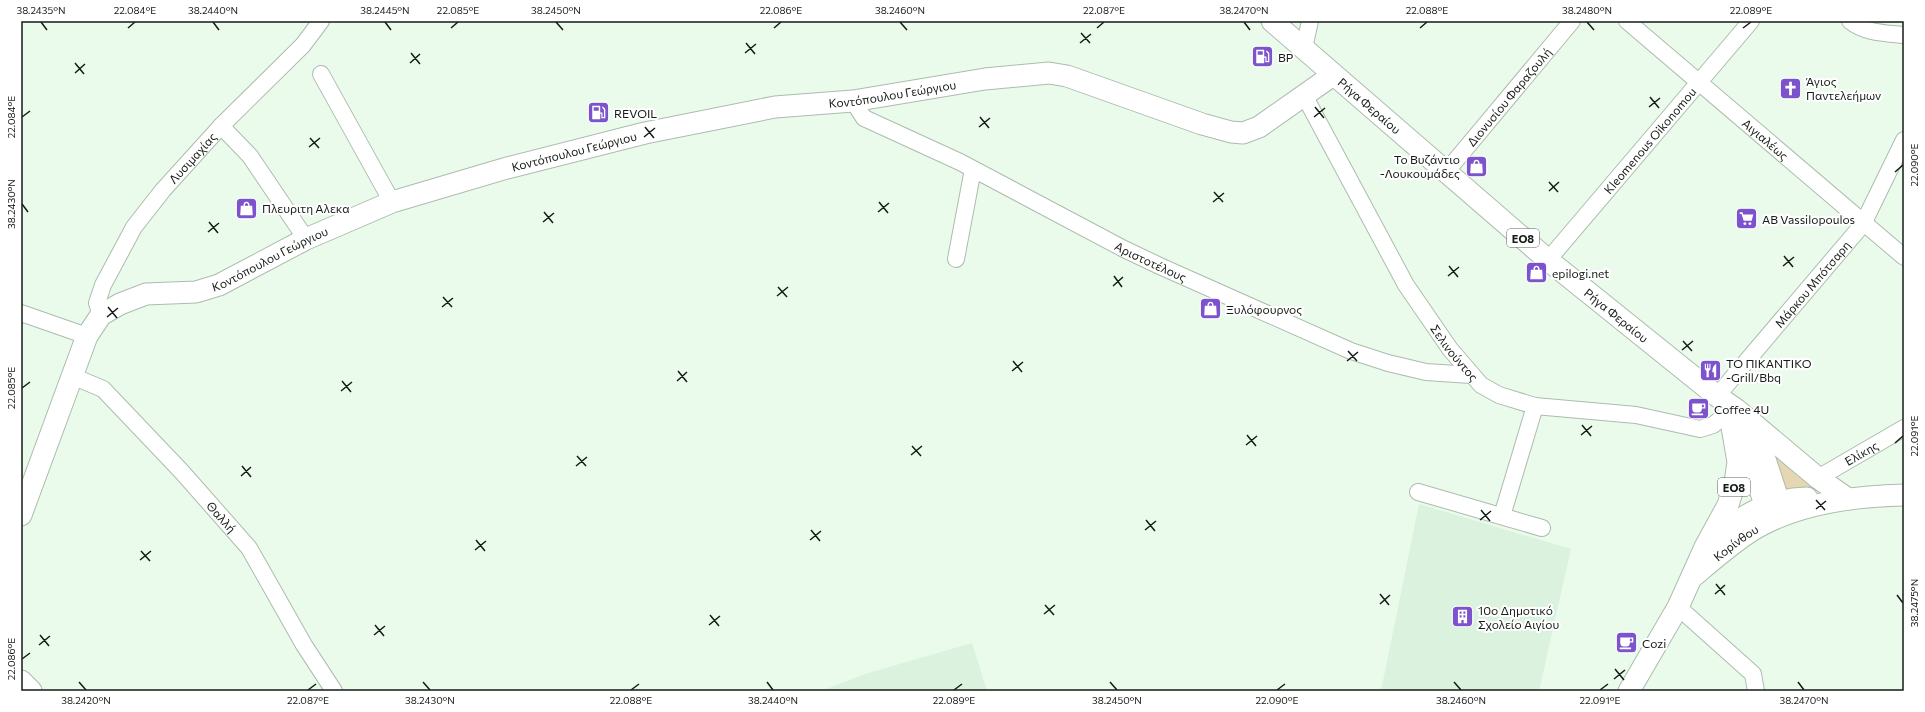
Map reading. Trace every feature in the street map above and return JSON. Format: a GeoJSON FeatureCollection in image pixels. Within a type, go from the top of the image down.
{"type":"FeatureCollection","features":[{"type":"Feature","properties":{"kind":"main road","name":"Ρήγα Φεραίου"},"geometry":{"type":"LineString","coordinates":[[1272,21],[1548,260],[1717,396]]}},
{"type":"Feature","properties":{"kind":"main road","name":"Κοντόπουλου Γεώργιου"},"geometry":{"type":"LineString","coordinates":[[21,515],[87,336],[101,316],[120,304],[146,294],[196,292],[219,285],[306,239],[392,202],[507,168],[645,133],[775,107],[852,101],[986,79],[1049,73],[1067,76],[1202,124],[1231,132],[1243,133],[1259,127],[1333,74]]}},
{"type":"Feature","properties":{"kind":"main road","name":"ΕΟ8"},"geometry":{"type":"LineString","coordinates":[[1705,547],[1739,520],[1775,511],[1761,447],[1717,396]]}},
{"type":"Feature","properties":{"kind":"main road","name":"ΕΟ8"},"geometry":{"type":"LineString","coordinates":[[1705,547],[1728,505],[1735,482],[1738,462],[1734,417]]}},
{"type":"Feature","properties":{"kind":"main road"},"geometry":{"type":"LineString","coordinates":[[1734,417],[1818,478],[1842,499]]}},
{"type":"Feature","properties":{"kind":"main road"},"geometry":{"type":"LineString","coordinates":[[1775,511],[1842,499],[1904,495]]}},
{"type":"Feature","properties":{"kind":"main road","name":"Κορίνθου"},"geometry":{"type":"LineString","coordinates":[[1692,578],[1775,511]]}},
{"type":"Feature","properties":{"kind":"main road","name":"Κορίνθου"},"geometry":{"type":"LineString","coordinates":[[1629,691],[1678,607],[1705,547]]}},
{"type":"Feature","properties":{"kind":"main road"},"geometry":{"type":"LineString","coordinates":[[21,680],[31,691]]}},
{"type":"Feature","properties":{"kind":"street","name":"Λυσιμαχίας"},"geometry":{"type":"LineString","coordinates":[[101,316],[97,303],[102,285],[134,227],[163,190],[221,126],[303,45],[322,21]]}},
{"type":"Feature","properties":{"kind":"street"},"geometry":{"type":"LineString","coordinates":[[1304,48],[1310,21]]}},
{"type":"Feature","properties":{"kind":"street","name":"Διονυσίου Φαραζουλή"},"geometry":{"type":"LineString","coordinates":[[1446,172],[1572,21]]}},
{"type":"Feature","properties":{"kind":"street","name":"Αιγιαλέως"},"geometry":{"type":"LineString","coordinates":[[1627,21],[1863,224],[1904,257]]}},
{"type":"Feature","properties":{"kind":"street","name":"Kleomenous Oikonomou"},"geometry":{"type":"LineString","coordinates":[[1548,260],[1751,21]]}},
{"type":"Feature","properties":{"kind":"street"},"geometry":{"type":"LineString","coordinates":[[1850,21],[1871,31],[1904,35]]}},
{"type":"Feature","properties":{"kind":"street"},"geometry":{"type":"LineString","coordinates":[[321,74],[392,202]]}},
{"type":"Feature","properties":{"kind":"street","name":"Σελινούντος"},"geometry":{"type":"LineString","coordinates":[[1304,95],[1406,286],[1441,336],[1471,375],[1481,385],[1499,395],[1535,406],[1636,415],[1700,429],[1734,417]]}},
{"type":"Feature","properties":{"kind":"street","name":"Αριστοτέλους"},"geometry":{"type":"LineString","coordinates":[[852,101],[864,118],[973,169],[1130,252],[1351,351],[1388,363],[1426,372],[1471,375]]}},
{"type":"Feature","properties":{"kind":"street"},"geometry":{"type":"LineString","coordinates":[[221,126],[250,156],[306,239]]}},
{"type":"Feature","properties":{"kind":"street","name":"Μάρκου Μπότσαρη"},"geometry":{"type":"LineString","coordinates":[[1717,396],[1863,224],[1904,140]]}},
{"type":"Feature","properties":{"kind":"street"},"geometry":{"type":"LineString","coordinates":[[956,258],[973,169]]}},
{"type":"Feature","properties":{"kind":"street"},"geometry":{"type":"LineString","coordinates":[[21,313],[87,336]]}},
{"type":"Feature","properties":{"kind":"street","name":"Θαλλή"},"geometry":{"type":"LineString","coordinates":[[72,376],[103,389],[182,472],[249,548],[304,645],[334,691]]}},
{"type":"Feature","properties":{"kind":"street"},"geometry":{"type":"LineString","coordinates":[[1502,516],[1535,406]]}},
{"type":"Feature","properties":{"kind":"street","name":"Ελίκης"},"geometry":{"type":"LineString","coordinates":[[1818,478],[1904,428]]}},
{"type":"Feature","properties":{"kind":"street"},"geometry":{"type":"LineString","coordinates":[[1418,492],[1542,528]]}},
{"type":"Feature","properties":{"kind":"street"},"geometry":{"type":"LineString","coordinates":[[1678,607],[1753,674],[1756,691]]}},
{"type":"Feature","properties":{"kind":"shaded area"},"geometry":{"type":"Polygon","coordinates":[[[1770,448],[1821,490],[1786,494],[1770,448]]]}},
{"type":"Feature","properties":{"kind":"shaded area"},"geometry":{"type":"Polygon","coordinates":[[[1419,504],[1571,549],[1539,691],[1381,691],[1419,504]]]}},
{"type":"Feature","properties":{"kind":"shaded area"},"geometry":{"type":"Polygon","coordinates":[[[972,643],[987,691],[821,691],[865,674],[972,643]]]}},
{"type":"Feature","properties":{"kind":"place","name":"BP"},"geometry":{"type":"Point","coordinates":[1262,57]}},
{"type":"Feature","properties":{"kind":"place","name":"Άγιος Παντελεήμων"},"geometry":{"type":"Point","coordinates":[1790,88]}},
{"type":"Feature","properties":{"kind":"place","name":"REVOIL"},"geometry":{"type":"Point","coordinates":[598,113]}},
{"type":"Feature","properties":{"kind":"place","name":"Το Βυζάντιο -Λουκουμάδες"},"geometry":{"type":"Point","coordinates":[1476,166]}},
{"type":"Feature","properties":{"kind":"place","name":"Πλευριτη Αλεκα"},"geometry":{"type":"Point","coordinates":[247,208]}},
{"type":"Feature","properties":{"kind":"place","name":"AB Vassilopoulos"},"geometry":{"type":"Point","coordinates":[1746,219]}},
{"type":"Feature","properties":{"kind":"place","name":"epilogi.net"},"geometry":{"type":"Point","coordinates":[1537,273]}},
{"type":"Feature","properties":{"kind":"place","name":"Ξυλόφουρνος"},"geometry":{"type":"Point","coordinates":[1210,309]}},
{"type":"Feature","properties":{"kind":"place","name":"ΤΟ ΠΙΚΑΝΤΙΚΟ -Grill/Bbq"},"geometry":{"type":"Point","coordinates":[1710,370]}},
{"type":"Feature","properties":{"kind":"place","name":"Coffee 4U"},"geometry":{"type":"Point","coordinates":[1699,409]}},
{"type":"Feature","properties":{"kind":"place","name":"10o Δημοτικό Σχολείο Αιγίου"},"geometry":{"type":"Point","coordinates":[1462,617]}},
{"type":"Feature","properties":{"kind":"place","name":"Cozi"},"geometry":{"type":"Point","coordinates":[1627,643]}}]}
